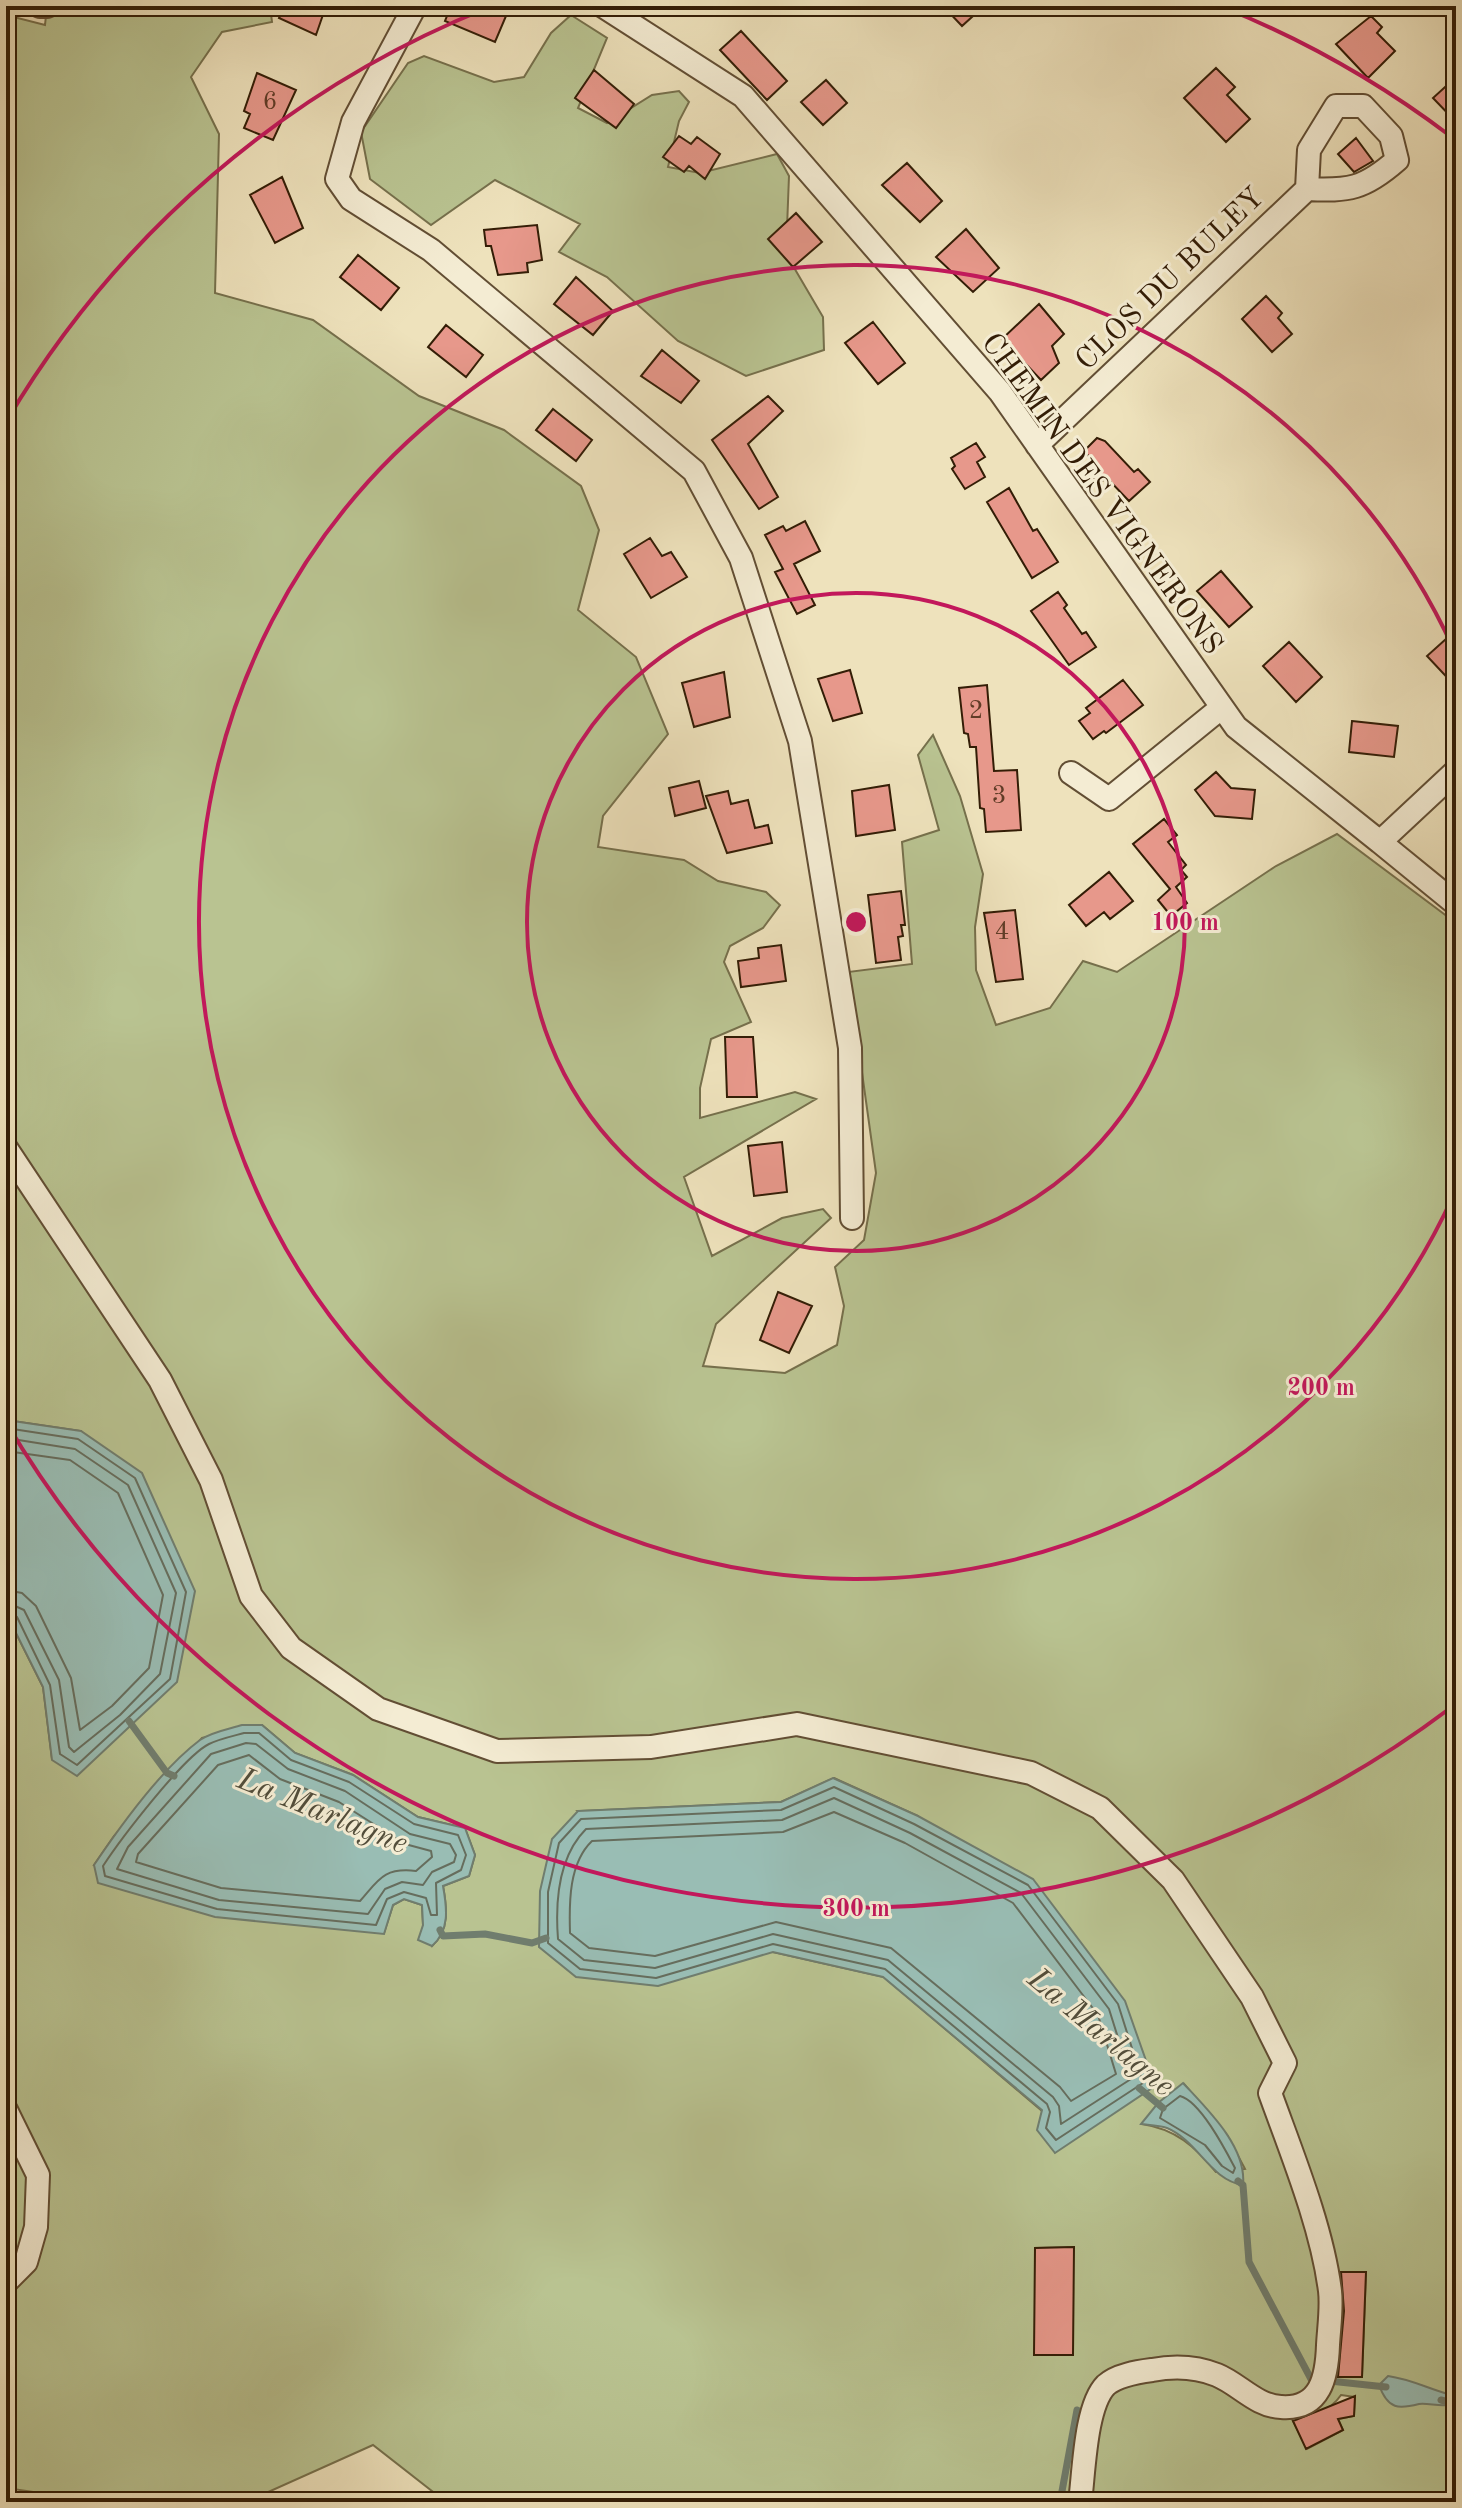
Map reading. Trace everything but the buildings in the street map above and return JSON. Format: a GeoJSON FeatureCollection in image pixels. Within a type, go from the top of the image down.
{"type":"FeatureCollection","features":[{"type":"Feature","properties":{"kind":"street"},"geometry":{"type":"LineString","coordinates":[[40,6],[47,6]]}},
{"type":"Feature","properties":{"kind":"street"},"geometry":{"type":"LineString","coordinates":[[415,6],[353,122],[337,179],[351,199],[431,250],[694,471],[741,558],[802,757],[850,1048],[852,1218]]}},
{"type":"Feature","properties":{"kind":"street","name":"CHEMIN DES VIGNERONS"},"geometry":{"type":"LineString","coordinates":[[603,6],[743,96],[1000,392],[1236,727],[1456,904]]}},
{"type":"Feature","properties":{"kind":"street","name":"CLOS DU BULEY"},"geometry":{"type":"LineString","coordinates":[[1037,445],[1307,189],[1309,150],[1336,106],[1363,106],[1391,136],[1397,160],[1375,179],[1347,191],[1307,189]]}},
{"type":"Feature","properties":{"kind":"street"},"geometry":{"type":"LineString","coordinates":[[1071,773],[1109,799],[1221,708]]}},
{"type":"Feature","properties":{"kind":"street"},"geometry":{"type":"LineString","coordinates":[[1380,842],[1456,771]]}},
{"type":"Feature","properties":{"kind":"street"},"geometry":{"type":"LineString","coordinates":[[6,1148],[160,1380],[211,1480],[251,1596],[291,1648],[378,1709],[497,1751],[651,1747],[797,1724],[1031,1773],[1100,1808],[1173,1880],[1252,1997],[1285,2063],[1270,2093],[1306,2194],[1330,2291],[1328,2364],[1322,2389],[1304,2403],[1282,2408],[1258,2401],[1217,2375],[1189,2368],[1131,2373],[1108,2384],[1099,2395],[1089,2427],[1080,2502]]}},
{"type":"Feature","properties":{"kind":"street"},"geometry":{"type":"LineString","coordinates":[[6,2110],[38,2175],[36,2227],[26,2262],[6,2282]]}},
{"type":"Feature","properties":{"kind":"green space"},"geometry":{"type":"Polygon","coordinates":[[[47,6],[270,6],[272,22],[222,32],[191,77],[219,134],[215,293],[313,320],[419,396],[504,430],[581,486],[599,530],[578,610],[636,657],[668,734],[603,816],[598,847],[684,860],[718,881],[766,892],[780,905],[763,928],[730,946],[724,962],[751,1022],[711,1039],[700,1088],[700,1118],[795,1092],[816,1099],[684,1177],[712,1256],[782,1218],[823,1209],[831,1218],[716,1324],[703,1366],[785,1373],[837,1345],[844,1306],[835,1267],[864,1240],[876,1173],[848,972],[912,964],[902,842],[939,830],[918,755],[933,735],[960,796],[983,874],[975,927],[976,970],[996,1025],[1050,1008],[1083,961],[1117,972],[1276,866],[1337,834],[1456,923],[1456,2502],[446,2502],[373,2445],[246,2502],[101,2502],[6,2488],[6,1613],[43,1687],[52,1759],[81,1431],[6,1420],[6,15],[45,25],[47,6]],[[262,1725],[202,1738],[114,1836],[94,1865],[384,1933],[393,1905],[404,1899],[422,1905],[423,1925],[432,1946],[438,1940],[446,1918],[443,1886],[469,1876],[475,1855],[465,1828],[418,1817],[353,1775],[295,1753],[262,1725]],[[834,1778],[781,1802],[578,1811],[773,1952],[884,1977],[1042,2111],[1055,2152],[1103,2117],[918,1816],[834,1778]],[[1184,2084],[1142,2124],[1154,2126],[1184,2140],[1216,2172],[1245,2169],[1227,2135],[1184,2084]],[[1073,2247],[1035,2248],[1035,2355],[1073,2355],[1073,2247]],[[1339,2272],[1335,2376],[1362,2377],[1366,2272],[1339,2272]],[[1341,2395],[1325,2409],[1291,2417],[1307,2449],[1343,2430],[1338,2419],[1354,2416],[1355,2397],[1341,2395]]]}},
{"type":"Feature","properties":{"kind":"green space"},"geometry":{"type":"Polygon","coordinates":[[[571,15],[607,38],[578,108],[607,123],[652,95],[679,91],[689,102],[679,121],[668,167],[700,173],[777,154],[789,176],[786,254],[823,317],[824,350],[746,376],[678,341],[607,277],[559,252],[580,224],[495,180],[431,225],[370,179],[361,132],[408,63],[424,56],[494,82],[524,77],[551,33],[571,15]]]}},
{"type":"Feature","properties":{"kind":"water"},"geometry":{"type":"Polygon","coordinates":[[[6,1420],[81,1431],[142,1473],[195,1591],[177,1682],[77,1776],[52,1760],[43,1687],[6,1613],[6,1420]]]}},
{"type":"Feature","properties":{"kind":"water"},"geometry":{"type":"Polygon","coordinates":[[[242,1725],[262,1725],[295,1753],[353,1775],[418,1817],[465,1828],[475,1855],[469,1876],[443,1886],[444,1926],[432,1946],[418,1940],[423,1925],[422,1905],[404,1899],[393,1905],[384,1934],[215,1917],[98,1883],[94,1865],[156,1782],[200,1740],[242,1725]]]}},
{"type":"Feature","properties":{"kind":"water"},"geometry":{"type":"Polygon","coordinates":[[[833,1778],[918,1816],[1033,1879],[1125,2001],[1155,2086],[1055,2153],[1037,2130],[1042,2110],[883,1977],[773,1952],[658,1986],[576,1977],[539,1947],[540,1891],[552,1839],[578,1811],[781,1802],[833,1778]]]}},
{"type":"Feature","properties":{"kind":"water"},"geometry":{"type":"Polygon","coordinates":[[[1183,2083],[1214,2117],[1232,2143],[1243,2171],[1243,2185],[1222,2176],[1178,2134],[1164,2127],[1141,2124],[1158,2103],[1183,2083]]]}},
{"type":"Feature","properties":{"kind":"water"},"geometry":{"type":"Polygon","coordinates":[[[1388,2376],[1448,2394],[1450,2399],[1446,2405],[1395,2406],[1386,2399],[1379,2385],[1388,2376]]]}},
{"type":"Feature","properties":{"kind":"waterway","name":"La Marlagne"},"geometry":{"type":"LineString","coordinates":[[129,1721],[167,1773],[174,1776]]}},
{"type":"Feature","properties":{"kind":"waterway","name":"La Marlagne"},"geometry":{"type":"LineString","coordinates":[[440,1930],[443,1936],[485,1934],[532,1943],[546,1938]]}},
{"type":"Feature","properties":{"kind":"waterway","name":"La Marlagne"},"geometry":{"type":"LineString","coordinates":[[1139,2088],[1163,2108]]}},
{"type":"Feature","properties":{"kind":"waterway","name":"La Marlagne"},"geometry":{"type":"LineString","coordinates":[[1238,2181],[1243,2185],[1249,2262],[1311,2379],[1386,2387]]}},
{"type":"Feature","properties":{"kind":"waterway","name":"La Marlagne"},"geometry":{"type":"LineString","coordinates":[[1441,2400],[1456,2404]]}},
{"type":"Feature","properties":{"kind":"waterway"},"geometry":{"type":"LineString","coordinates":[[1060,2502],[1077,2410]]}}]}
